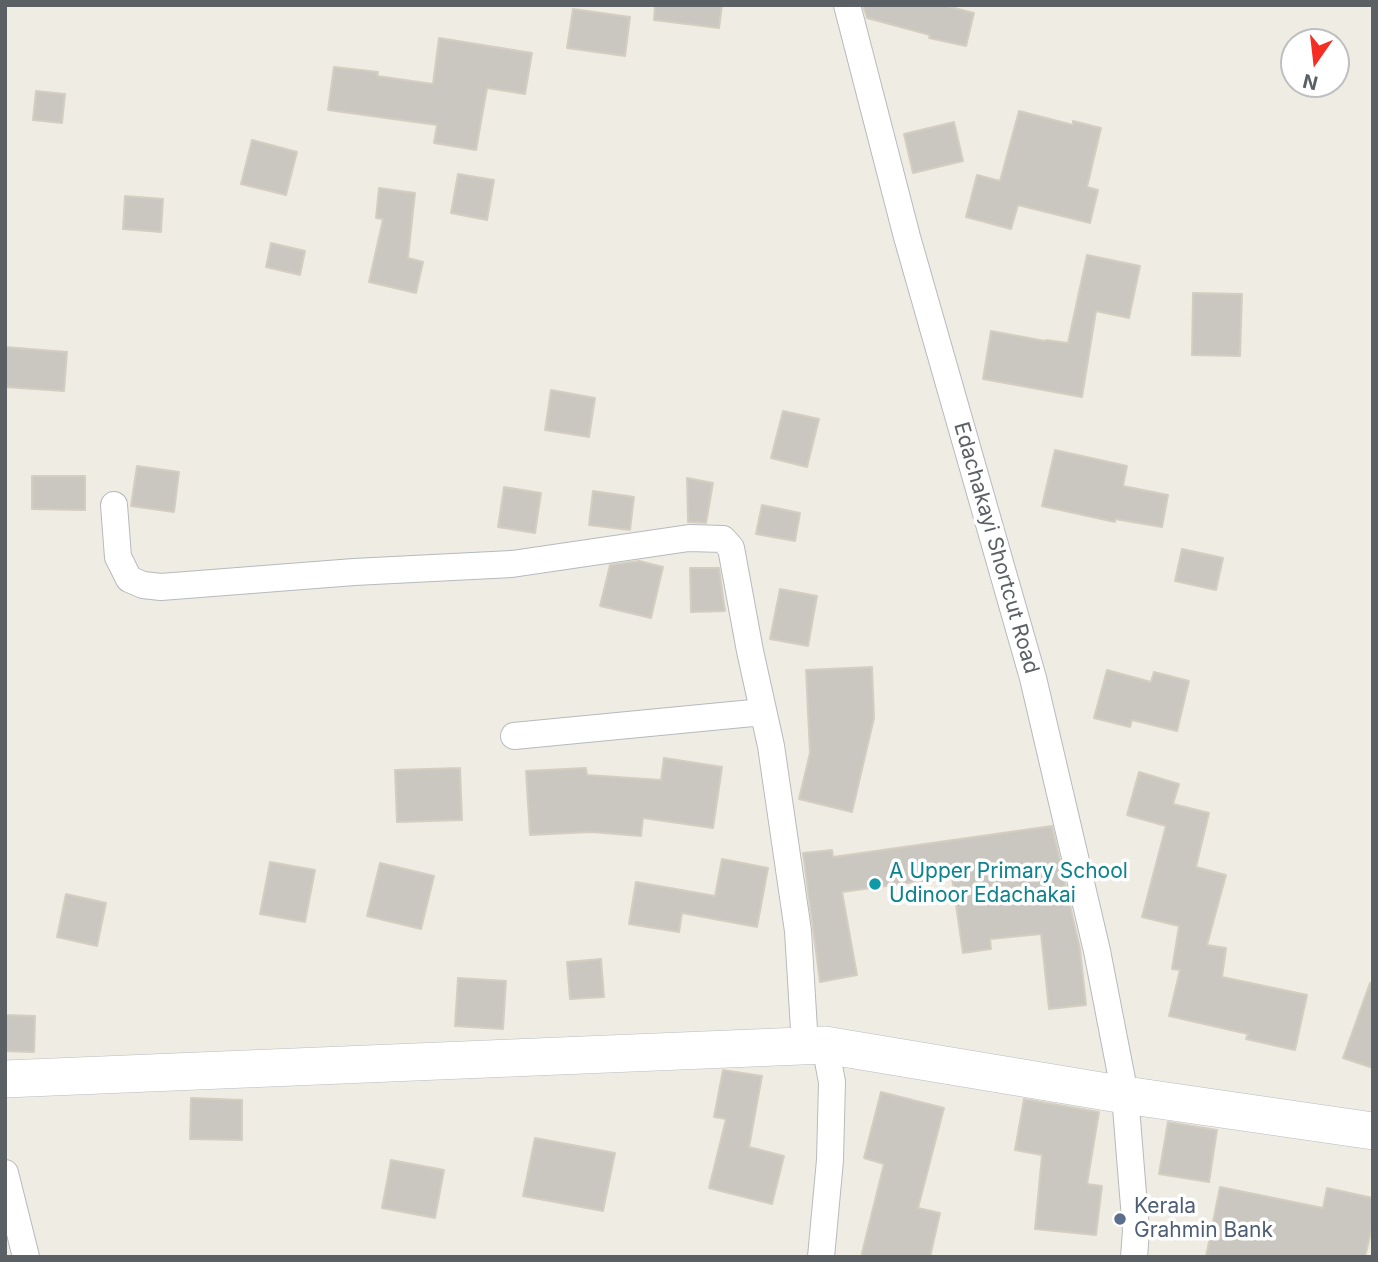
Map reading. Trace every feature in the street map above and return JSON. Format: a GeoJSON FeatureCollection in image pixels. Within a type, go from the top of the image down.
{"type":"FeatureCollection","features":[{"type":"Feature","properties":{"kind":"main road"},"geometry":{"type":"LineString","coordinates":[[5,1079],[815,1046],[1373,1131]]}},
{"type":"Feature","properties":{"kind":"street","name":"Edachakayi Shortcut Road"},"geometry":{"type":"LineString","coordinates":[[847,5],[907,237],[1034,678],[1097,951],[1125,1095],[1136,1231],[1134,1257]]}},
{"type":"Feature","properties":{"kind":"street"},"geometry":{"type":"LineString","coordinates":[[114,505],[118,557],[129,579],[161,587],[354,572],[512,564],[689,538],[723,539],[731,548],[771,746],[815,1046],[832,1082],[830,1160],[821,1257]]}},
{"type":"Feature","properties":{"kind":"street"},"geometry":{"type":"LineString","coordinates":[[514,736],[763,712]]}},
{"type":"Feature","properties":{"kind":"street"},"geometry":{"type":"LineString","coordinates":[[5,1173],[26,1257]]}},
{"type":"Feature","properties":{"kind":"building"},"geometry":{"type":"Polygon","coordinates":[[[655,5],[722,5],[719,28],[654,20],[655,5]]]}},
{"type":"Feature","properties":{"kind":"building"},"geometry":{"type":"Polygon","coordinates":[[[863,5],[943,5],[974,13],[966,46],[929,38],[930,35],[867,18],[863,5]]]}},
{"type":"Feature","properties":{"kind":"building"},"geometry":{"type":"Polygon","coordinates":[[[573,9],[630,17],[625,56],[567,48],[573,9]]]}},
{"type":"Feature","properties":{"kind":"building"},"geometry":{"type":"Polygon","coordinates":[[[439,38],[532,53],[525,94],[487,88],[476,150],[434,143],[437,125],[328,110],[334,67],[378,72],[377,76],[433,84],[439,38]]]}},
{"type":"Feature","properties":{"kind":"building"},"geometry":{"type":"Polygon","coordinates":[[[36,91],[65,94],[62,123],[33,120],[36,91]]]}},
{"type":"Feature","properties":{"kind":"building"},"geometry":{"type":"Polygon","coordinates":[[[1019,111],[1073,125],[1073,121],[1101,128],[1087,187],[1098,190],[1090,223],[1018,205],[1011,229],[966,217],[977,175],[1000,181],[1019,111]]]}},
{"type":"Feature","properties":{"kind":"building"},"geometry":{"type":"Polygon","coordinates":[[[954,122],[963,161],[913,173],[904,134],[954,122]]]}},
{"type":"Feature","properties":{"kind":"building"},"geometry":{"type":"Polygon","coordinates":[[[252,140],[297,152],[286,195],[241,184],[252,140]]]}},
{"type":"Feature","properties":{"kind":"building"},"geometry":{"type":"Polygon","coordinates":[[[458,174],[494,180],[487,220],[451,213],[458,174]]]}},
{"type":"Feature","properties":{"kind":"building"},"geometry":{"type":"Polygon","coordinates":[[[379,188],[415,193],[408,258],[423,262],[416,293],[369,282],[383,219],[376,218],[379,188]]]}},
{"type":"Feature","properties":{"kind":"building"},"geometry":{"type":"Polygon","coordinates":[[[125,196],[163,199],[161,232],[123,229],[125,196]]]}},
{"type":"Feature","properties":{"kind":"building"},"geometry":{"type":"Polygon","coordinates":[[[271,243],[305,251],[300,275],[266,267],[271,243]]]}},
{"type":"Feature","properties":{"kind":"building"},"geometry":{"type":"Polygon","coordinates":[[[1087,255],[1140,266],[1129,318],[1096,311],[1082,397],[983,379],[991,331],[1068,343],[1087,255]]]}},
{"type":"Feature","properties":{"kind":"building"},"geometry":{"type":"Polygon","coordinates":[[[1193,293],[1242,294],[1240,356],[1192,355],[1193,293]]]}},
{"type":"Feature","properties":{"kind":"building"},"geometry":{"type":"Polygon","coordinates":[[[5,347],[67,352],[64,391],[5,387],[5,347]]]}},
{"type":"Feature","properties":{"kind":"building"},"geometry":{"type":"Polygon","coordinates":[[[551,390],[595,398],[589,437],[545,430],[551,390]]]}},
{"type":"Feature","properties":{"kind":"building"},"geometry":{"type":"Polygon","coordinates":[[[783,411],[819,419],[807,467],[771,458],[783,411]]]}},
{"type":"Feature","properties":{"kind":"building"},"geometry":{"type":"Polygon","coordinates":[[[1055,450],[1127,466],[1123,486],[1168,495],[1162,527],[1115,519],[1115,522],[1042,506],[1055,450]]]}},
{"type":"Feature","properties":{"kind":"building"},"geometry":{"type":"Polygon","coordinates":[[[137,466],[179,472],[174,512],[131,506],[137,466]]]}},
{"type":"Feature","properties":{"kind":"building"},"geometry":{"type":"Polygon","coordinates":[[[32,476],[85,476],[85,510],[32,509],[32,476]]]}},
{"type":"Feature","properties":{"kind":"building"},"geometry":{"type":"Polygon","coordinates":[[[687,478],[713,483],[706,523],[688,522],[687,478]]]}},
{"type":"Feature","properties":{"kind":"building"},"geometry":{"type":"Polygon","coordinates":[[[504,487],[541,493],[535,533],[498,527],[504,487]]]}},
{"type":"Feature","properties":{"kind":"building"},"geometry":{"type":"Polygon","coordinates":[[[593,491],[634,497],[630,530],[589,525],[593,491]]]}},
{"type":"Feature","properties":{"kind":"building"},"geometry":{"type":"Polygon","coordinates":[[[762,505],[800,513],[795,541],[756,534],[762,505]]]}},
{"type":"Feature","properties":{"kind":"building"},"geometry":{"type":"Polygon","coordinates":[[[1182,549],[1223,558],[1216,590],[1175,581],[1182,549]]]}},
{"type":"Feature","properties":{"kind":"building"},"geometry":{"type":"Polygon","coordinates":[[[639,561],[663,567],[651,618],[600,606],[610,565],[639,561]]]}},
{"type":"Feature","properties":{"kind":"building"},"geometry":{"type":"Polygon","coordinates":[[[690,568],[719,568],[725,611],[691,612],[690,568]]]}},
{"type":"Feature","properties":{"kind":"building"},"geometry":{"type":"Polygon","coordinates":[[[780,589],[817,596],[808,646],[770,639],[780,589]]]}},
{"type":"Feature","properties":{"kind":"building"},"geometry":{"type":"Polygon","coordinates":[[[872,667],[874,718],[852,812],[799,799],[810,753],[806,670],[872,667]]]}},
{"type":"Feature","properties":{"kind":"building"},"geometry":{"type":"Polygon","coordinates":[[[1107,670],[1151,682],[1154,672],[1189,681],[1177,731],[1132,720],[1130,727],[1094,718],[1107,670]]]}},
{"type":"Feature","properties":{"kind":"building"},"geometry":{"type":"Polygon","coordinates":[[[664,758],[722,767],[713,828],[643,818],[641,836],[591,832],[530,835],[526,771],[586,768],[587,775],[661,780],[664,758]]]}},
{"type":"Feature","properties":{"kind":"building"},"geometry":{"type":"Polygon","coordinates":[[[460,768],[462,820],[397,822],[395,770],[460,768]]]}},
{"type":"Feature","properties":{"kind":"building"},"geometry":{"type":"Polygon","coordinates":[[[1139,772],[1179,784],[1173,804],[1209,813],[1196,867],[1226,875],[1207,945],[1226,948],[1222,977],[1307,995],[1295,1050],[1246,1039],[1248,1034],[1169,1016],[1180,970],[1172,969],[1179,926],[1142,917],[1166,826],[1127,815],[1139,772]]]}},
{"type":"Feature","properties":{"kind":"building"},"geometry":{"type":"Polygon","coordinates":[[[1052,826],[1080,949],[1086,1005],[1049,1009],[1041,934],[990,939],[991,949],[963,953],[952,877],[842,892],[857,975],[820,982],[803,853],[832,850],[833,857],[1052,826]]]}},
{"type":"Feature","properties":{"kind":"building"},"geometry":{"type":"Polygon","coordinates":[[[722,859],[768,868],[757,927],[682,913],[679,932],[629,924],[636,882],[715,896],[722,859]]]}},
{"type":"Feature","properties":{"kind":"building"},"geometry":{"type":"Polygon","coordinates":[[[270,862],[315,870],[305,922],[260,914],[270,862]]]}},
{"type":"Feature","properties":{"kind":"building"},"geometry":{"type":"Polygon","coordinates":[[[380,863],[434,876],[421,929],[367,916],[380,863]]]}},
{"type":"Feature","properties":{"kind":"building"},"geometry":{"type":"Polygon","coordinates":[[[66,894],[106,903],[97,946],[57,937],[66,894]]]}},
{"type":"Feature","properties":{"kind":"building"},"geometry":{"type":"Polygon","coordinates":[[[601,959],[604,997],[570,999],[567,962],[601,959]]]}},
{"type":"Feature","properties":{"kind":"building"},"geometry":{"type":"Polygon","coordinates":[[[458,978],[506,981],[503,1029],[455,1026],[458,978]]]}},
{"type":"Feature","properties":{"kind":"building"},"geometry":{"type":"Polygon","coordinates":[[[1370,983],[1373,984],[1373,1068],[1343,1058],[1370,983]]]}},
{"type":"Feature","properties":{"kind":"building"},"geometry":{"type":"Polygon","coordinates":[[[5,1015],[35,1016],[34,1052],[5,1051],[5,1015]]]}},
{"type":"Feature","properties":{"kind":"building"},"geometry":{"type":"Polygon","coordinates":[[[723,1070],[762,1076],[749,1147],[784,1156],[772,1204],[709,1188],[726,1119],[714,1117],[723,1070]]]}},
{"type":"Feature","properties":{"kind":"building"},"geometry":{"type":"Polygon","coordinates":[[[881,1092],[944,1108],[918,1208],[940,1213],[930,1257],[861,1257],[884,1164],[864,1158],[881,1092]]]}},
{"type":"Feature","properties":{"kind":"building"},"geometry":{"type":"Polygon","coordinates":[[[191,1098],[242,1100],[242,1140],[190,1139],[191,1098]]]}},
{"type":"Feature","properties":{"kind":"building"},"geometry":{"type":"Polygon","coordinates":[[[1024,1099],[1099,1112],[1087,1184],[1102,1186],[1096,1235],[1035,1229],[1042,1155],[1015,1150],[1024,1099]]]}},
{"type":"Feature","properties":{"kind":"building"},"geometry":{"type":"Polygon","coordinates":[[[1168,1122],[1217,1130],[1209,1182],[1159,1174],[1168,1122]]]}},
{"type":"Feature","properties":{"kind":"building"},"geometry":{"type":"Polygon","coordinates":[[[535,1138],[615,1153],[603,1211],[523,1196],[535,1138]]]}},
{"type":"Feature","properties":{"kind":"building"},"geometry":{"type":"Polygon","coordinates":[[[391,1160],[444,1170],[435,1218],[382,1208],[391,1160]]]}},
{"type":"Feature","properties":{"kind":"building"},"geometry":{"type":"Polygon","coordinates":[[[1220,1187],[1323,1208],[1327,1188],[1373,1198],[1373,1223],[1365,1257],[1206,1257],[1220,1187]]]}},
{"type":"Feature","properties":{"kind":"place","name":"A Upper Primary School Udinoor Edachakai"},"geometry":{"type":"Point","coordinates":[875,884]}},
{"type":"Feature","properties":{"kind":"place","name":"Kerala Grahmin Bank"},"geometry":{"type":"Point","coordinates":[1120,1219]}}]}
